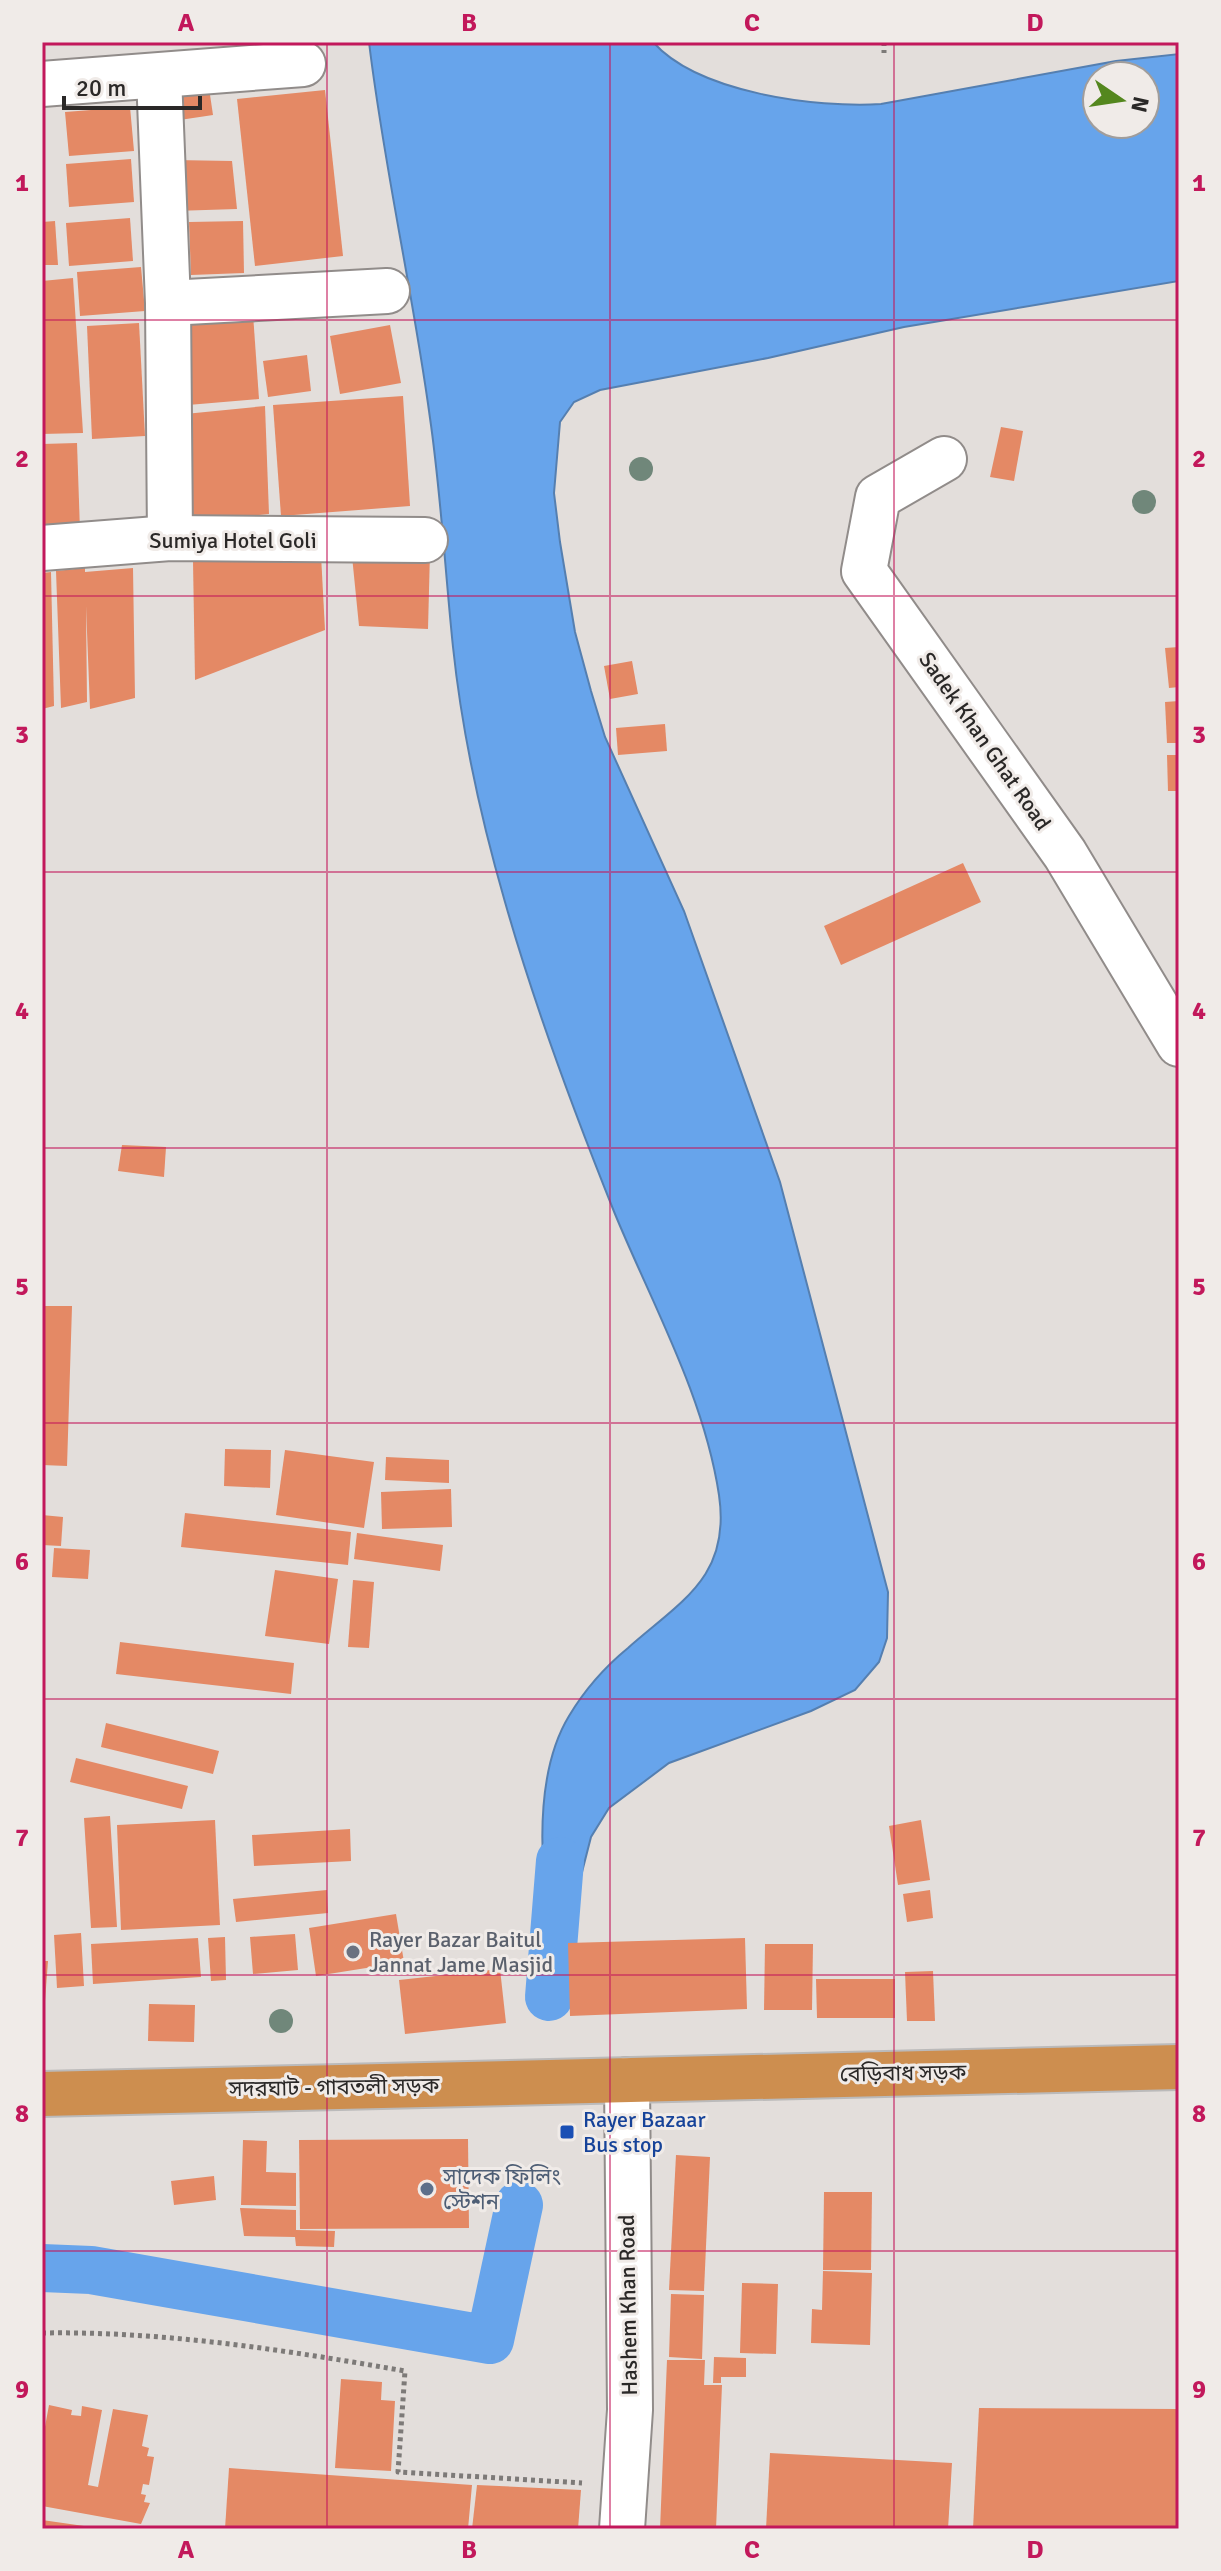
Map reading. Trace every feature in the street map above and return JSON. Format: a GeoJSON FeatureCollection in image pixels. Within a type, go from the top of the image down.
{"type":"FeatureCollection","features":[{"type":"Feature","properties":{"kind":"highway","name":"বেড়িবাধ সড়ক"},"geometry":{"type":"LineString","coordinates":[[627,2080],[1179,2067]]}},
{"type":"Feature","properties":{"kind":"highway","name":"সদরঘাট - গাবতলী সড়ক"},"geometry":{"type":"LineString","coordinates":[[42,2094],[627,2080]]}},
{"type":"Feature","properties":{"kind":"street"},"geometry":{"type":"LineString","coordinates":[[42,84],[303,64]]}},
{"type":"Feature","properties":{"kind":"street"},"geometry":{"type":"LineString","coordinates":[[159,76],[168,303],[170,538]]}},
{"type":"Feature","properties":{"kind":"street"},"geometry":{"type":"LineString","coordinates":[[168,303],[387,291]]}},
{"type":"Feature","properties":{"kind":"street","name":"Sadek Khan Ghat Road"},"geometry":{"type":"LineString","coordinates":[[944,459],[878,497],[864,571],[1065,854],[1179,1044]]}},
{"type":"Feature","properties":{"kind":"street","name":"Sumiya Hotel Goli"},"geometry":{"type":"LineString","coordinates":[[42,548],[170,538],[425,540]]}},
{"type":"Feature","properties":{"kind":"street","name":"Hashem Khan Road"},"geometry":{"type":"LineString","coordinates":[[622,2529],[630,2410],[627,2080]]}},
{"type":"Feature","properties":{"kind":"path"},"geometry":{"type":"LineString","coordinates":[[884,42],[884,53]]}},
{"type":"Feature","properties":{"kind":"path"},"geometry":{"type":"LineString","coordinates":[[42,2333],[89,2332],[209,2341],[405,2371],[398,2472],[625,2486]]}},
{"type":"Feature","properties":{"kind":"water"},"geometry":{"type":"Polygon","coordinates":[[[369,42],[653,42],[698,74],[728,85],[792,100],[854,105],[881,104],[1081,67],[1081,140],[1161,140],[1161,60],[1125,60],[1179,54],[1179,281],[904,327],[768,358],[600,390],[574,402],[560,422],[554,493],[575,632],[591,691],[605,737],[684,911],[780,1182],[888,1592],[887,1638],[879,1662],[855,1690],[811,1711],[669,1763],[609,1808],[591,1837],[571,1915],[565,1925],[556,1928],[549,1922],[542,1844],[545,1789],[558,1738],[588,1688],[698,1585],[717,1547],[721,1523],[719,1495],[712,1458],[690,1387],[615,1214],[556,1060],[517,942],[488,839],[462,711],[430,418],[369,42]]]}},
{"type":"Feature","properties":{"kind":"building"},"geometry":{"type":"Polygon","coordinates":[[[209,88],[213,115],[173,121],[169,94],[209,88]]]}},
{"type":"Feature","properties":{"kind":"building"},"geometry":{"type":"Polygon","coordinates":[[[325,90],[343,256],[255,266],[237,99],[325,90]]]}},
{"type":"Feature","properties":{"kind":"building"},"geometry":{"type":"Polygon","coordinates":[[[130,107],[134,151],[69,156],[65,112],[130,107]]]}},
{"type":"Feature","properties":{"kind":"building"},"geometry":{"type":"Polygon","coordinates":[[[131,159],[134,202],[69,207],[66,164],[131,159]]]}},
{"type":"Feature","properties":{"kind":"building"},"geometry":{"type":"Polygon","coordinates":[[[174,160],[232,161],[237,209],[174,211],[174,160]]]}},
{"type":"Feature","properties":{"kind":"building"},"geometry":{"type":"Polygon","coordinates":[[[130,218],[133,261],[69,266],[66,223],[130,218]]]}},
{"type":"Feature","properties":{"kind":"building"},"geometry":{"type":"Polygon","coordinates":[[[55,221],[58,265],[42,265],[42,222],[55,221]]]}},
{"type":"Feature","properties":{"kind":"building"},"geometry":{"type":"Polygon","coordinates":[[[243,221],[244,273],[191,275],[189,222],[243,221]]]}},
{"type":"Feature","properties":{"kind":"building"},"geometry":{"type":"Polygon","coordinates":[[[141,267],[145,311],[80,316],[77,272],[141,267]]]}},
{"type":"Feature","properties":{"kind":"building"},"geometry":{"type":"Polygon","coordinates":[[[73,278],[83,433],[42,434],[42,281],[73,278]]]}},
{"type":"Feature","properties":{"kind":"building"},"geometry":{"type":"Polygon","coordinates":[[[253,314],[259,399],[188,405],[181,320],[253,314]]]}},
{"type":"Feature","properties":{"kind":"building"},"geometry":{"type":"Polygon","coordinates":[[[139,323],[145,436],[92,439],[87,326],[139,323]]]}},
{"type":"Feature","properties":{"kind":"building"},"geometry":{"type":"Polygon","coordinates":[[[390,325],[401,383],[340,394],[330,336],[390,325]]]}},
{"type":"Feature","properties":{"kind":"building"},"geometry":{"type":"Polygon","coordinates":[[[307,355],[311,391],[268,397],[263,361],[307,355]]]}},
{"type":"Feature","properties":{"kind":"building"},"geometry":{"type":"Polygon","coordinates":[[[403,396],[410,506],[281,516],[273,405],[403,396]]]}},
{"type":"Feature","properties":{"kind":"building"},"geometry":{"type":"Polygon","coordinates":[[[265,406],[269,514],[190,522],[185,414],[265,406]]]}},
{"type":"Feature","properties":{"kind":"building"},"geometry":{"type":"Polygon","coordinates":[[[1001,427],[1023,431],[1014,481],[990,477],[1001,427]]]}},
{"type":"Feature","properties":{"kind":"building"},"geometry":{"type":"Polygon","coordinates":[[[77,443],[80,531],[42,533],[42,444],[77,443]]]}},
{"type":"Feature","properties":{"kind":"building"},"geometry":{"type":"Polygon","coordinates":[[[430,552],[428,629],[359,626],[352,556],[430,552]]]}},
{"type":"Feature","properties":{"kind":"building"},"geometry":{"type":"Polygon","coordinates":[[[321,555],[325,630],[195,680],[193,561],[321,555]]]}},
{"type":"Feature","properties":{"kind":"building"},"geometry":{"type":"Polygon","coordinates":[[[85,568],[85,572],[133,568],[135,698],[90,709],[86,606],[87,702],[61,708],[56,571],[85,568]]]}},
{"type":"Feature","properties":{"kind":"building"},"geometry":{"type":"Polygon","coordinates":[[[51,572],[54,706],[42,709],[42,573],[51,572]]]}},
{"type":"Feature","properties":{"kind":"building"},"geometry":{"type":"Polygon","coordinates":[[[1179,647],[1179,687],[1169,688],[1165,648],[1179,647]]]}},
{"type":"Feature","properties":{"kind":"building"},"geometry":{"type":"Polygon","coordinates":[[[632,661],[638,694],[610,699],[604,666],[632,661]]]}},
{"type":"Feature","properties":{"kind":"building"},"geometry":{"type":"Polygon","coordinates":[[[1179,701],[1179,743],[1167,743],[1165,702],[1179,701]]]}},
{"type":"Feature","properties":{"kind":"building"},"geometry":{"type":"Polygon","coordinates":[[[665,724],[667,751],[618,755],[616,728],[665,724]]]}},
{"type":"Feature","properties":{"kind":"building"},"geometry":{"type":"Polygon","coordinates":[[[1167,755],[1179,755],[1179,791],[1168,791],[1167,755]]]}},
{"type":"Feature","properties":{"kind":"building"},"geometry":{"type":"Polygon","coordinates":[[[963,863],[981,902],[841,965],[824,926],[963,863]]]}},
{"type":"Feature","properties":{"kind":"building"},"geometry":{"type":"Polygon","coordinates":[[[122,1145],[166,1147],[164,1177],[118,1171],[122,1145]]]}},
{"type":"Feature","properties":{"kind":"building"},"geometry":{"type":"Polygon","coordinates":[[[42,1306],[72,1306],[67,1466],[42,1465],[42,1306]]]}},
{"type":"Feature","properties":{"kind":"building"},"geometry":{"type":"Polygon","coordinates":[[[225,1449],[271,1450],[270,1488],[224,1486],[225,1449]]]}},
{"type":"Feature","properties":{"kind":"building"},"geometry":{"type":"Polygon","coordinates":[[[285,1450],[374,1462],[364,1528],[276,1515],[285,1450]]]}},
{"type":"Feature","properties":{"kind":"building"},"geometry":{"type":"Polygon","coordinates":[[[386,1457],[449,1460],[449,1483],[385,1480],[386,1457]]]}},
{"type":"Feature","properties":{"kind":"building"},"geometry":{"type":"Polygon","coordinates":[[[451,1489],[452,1527],[382,1529],[381,1492],[451,1489]]]}},
{"type":"Feature","properties":{"kind":"building"},"geometry":{"type":"Polygon","coordinates":[[[185,1513],[351,1532],[348,1565],[181,1547],[185,1513]]]}},
{"type":"Feature","properties":{"kind":"building"},"geometry":{"type":"Polygon","coordinates":[[[42,1515],[63,1517],[61,1546],[42,1545],[42,1515]]]}},
{"type":"Feature","properties":{"kind":"building"},"geometry":{"type":"Polygon","coordinates":[[[357,1533],[443,1545],[440,1571],[354,1559],[357,1533]]]}},
{"type":"Feature","properties":{"kind":"building"},"geometry":{"type":"Polygon","coordinates":[[[54,1548],[90,1550],[88,1579],[52,1577],[54,1548]]]}},
{"type":"Feature","properties":{"kind":"building"},"geometry":{"type":"Polygon","coordinates":[[[275,1570],[338,1579],[329,1644],[265,1636],[275,1570]]]}},
{"type":"Feature","properties":{"kind":"building"},"geometry":{"type":"Polygon","coordinates":[[[353,1580],[374,1582],[369,1648],[348,1647],[353,1580]]]}},
{"type":"Feature","properties":{"kind":"building"},"geometry":{"type":"Polygon","coordinates":[[[120,1642],[294,1663],[291,1694],[116,1674],[120,1642]]]}},
{"type":"Feature","properties":{"kind":"building"},"geometry":{"type":"Polygon","coordinates":[[[106,1723],[219,1751],[213,1774],[101,1747],[106,1723]]]}},
{"type":"Feature","properties":{"kind":"building"},"geometry":{"type":"Polygon","coordinates":[[[76,1758],[188,1786],[182,1809],[70,1782],[76,1758]]]}},
{"type":"Feature","properties":{"kind":"building"},"geometry":{"type":"Polygon","coordinates":[[[110,1816],[117,1927],[91,1928],[84,1818],[110,1816]]]}},
{"type":"Feature","properties":{"kind":"building"},"geometry":{"type":"Polygon","coordinates":[[[215,1820],[220,1925],[121,1930],[117,1825],[215,1820]]]}},
{"type":"Feature","properties":{"kind":"building"},"geometry":{"type":"Polygon","coordinates":[[[921,1820],[930,1880],[898,1885],[889,1826],[921,1820]]]}},
{"type":"Feature","properties":{"kind":"building"},"geometry":{"type":"Polygon","coordinates":[[[350,1829],[351,1861],[254,1866],[252,1835],[350,1829]]]}},
{"type":"Feature","properties":{"kind":"building"},"geometry":{"type":"Polygon","coordinates":[[[327,1890],[328,1913],[236,1922],[233,1899],[327,1890]]]}},
{"type":"Feature","properties":{"kind":"building"},"geometry":{"type":"Polygon","coordinates":[[[930,1890],[933,1918],[907,1922],[903,1894],[930,1890]]]}},
{"type":"Feature","properties":{"kind":"building"},"geometry":{"type":"Polygon","coordinates":[[[396,1914],[404,1962],[316,1976],[309,1928],[396,1914]]]}},
{"type":"Feature","properties":{"kind":"building"},"geometry":{"type":"Polygon","coordinates":[[[81,1933],[84,1986],[57,1988],[54,1935],[81,1933]]]}},
{"type":"Feature","properties":{"kind":"building"},"geometry":{"type":"Polygon","coordinates":[[[295,1934],[298,1970],[253,1974],[250,1937],[295,1934]]]}},
{"type":"Feature","properties":{"kind":"building"},"geometry":{"type":"Polygon","coordinates":[[[225,1937],[226,1980],[211,1981],[208,1938],[225,1937]]]}},
{"type":"Feature","properties":{"kind":"building"},"geometry":{"type":"Polygon","coordinates":[[[198,1938],[201,1977],[93,1984],[91,1944],[198,1938]]]}},
{"type":"Feature","properties":{"kind":"building"},"geometry":{"type":"Polygon","coordinates":[[[745,1938],[747,2009],[570,2016],[568,1943],[745,1938]]]}},
{"type":"Feature","properties":{"kind":"building"},"geometry":{"type":"Polygon","coordinates":[[[765,1944],[813,1944],[812,2010],[764,2010],[765,1944]]]}},
{"type":"Feature","properties":{"kind":"building"},"geometry":{"type":"Polygon","coordinates":[[[42,1961],[48,1961],[45,2001],[42,2001],[42,1961]]]}},
{"type":"Feature","properties":{"kind":"building"},"geometry":{"type":"Polygon","coordinates":[[[500,1969],[506,2023],[405,2034],[399,1980],[500,1969]]]}},
{"type":"Feature","properties":{"kind":"building"},"geometry":{"type":"Polygon","coordinates":[[[933,1971],[935,2021],[907,2021],[905,1972],[933,1971]]]}},
{"type":"Feature","properties":{"kind":"building"},"geometry":{"type":"Polygon","coordinates":[[[816,1979],[895,1979],[895,2018],[817,2018],[816,1979]]]}},
{"type":"Feature","properties":{"kind":"building"},"geometry":{"type":"Polygon","coordinates":[[[149,2004],[195,2005],[194,2042],[148,2041],[149,2004]]]}},
{"type":"Feature","properties":{"kind":"building"},"geometry":{"type":"Polygon","coordinates":[[[468,2139],[469,2228],[300,2229],[299,2140],[468,2139]]]}},
{"type":"Feature","properties":{"kind":"building"},"geometry":{"type":"Polygon","coordinates":[[[243,2140],[267,2141],[266,2172],[296,2173],[296,2206],[241,2205],[243,2140]]]}},
{"type":"Feature","properties":{"kind":"building"},"geometry":{"type":"Polygon","coordinates":[[[676,2155],[710,2157],[704,2291],[669,2290],[676,2155]]]}},
{"type":"Feature","properties":{"kind":"building"},"geometry":{"type":"Polygon","coordinates":[[[214,2176],[216,2200],[174,2205],[171,2181],[214,2176]]]}},
{"type":"Feature","properties":{"kind":"building"},"geometry":{"type":"Polygon","coordinates":[[[824,2192],[872,2192],[871,2270],[823,2270],[824,2192]]]}},
{"type":"Feature","properties":{"kind":"building"},"geometry":{"type":"Polygon","coordinates":[[[240,2208],[296,2210],[296,2230],[335,2231],[334,2247],[296,2246],[295,2237],[244,2236],[240,2208]]]}},
{"type":"Feature","properties":{"kind":"building"},"geometry":{"type":"Polygon","coordinates":[[[823,2271],[872,2273],[870,2345],[811,2343],[812,2309],[822,2310],[823,2271]]]}},
{"type":"Feature","properties":{"kind":"building"},"geometry":{"type":"Polygon","coordinates":[[[742,2283],[778,2284],[776,2354],[740,2353],[742,2283]]]}},
{"type":"Feature","properties":{"kind":"building"},"geometry":{"type":"Polygon","coordinates":[[[671,2294],[704,2295],[702,2359],[669,2357],[671,2294]]]}},
{"type":"Feature","properties":{"kind":"building"},"geometry":{"type":"Polygon","coordinates":[[[714,2357],[746,2358],[746,2377],[721,2377],[721,2383],[713,2383],[714,2357]]]}},
{"type":"Feature","properties":{"kind":"building"},"geometry":{"type":"Polygon","coordinates":[[[667,2360],[705,2360],[704,2385],[722,2385],[716,2529],[660,2529],[667,2360]]]}},
{"type":"Feature","properties":{"kind":"building"},"geometry":{"type":"Polygon","coordinates":[[[341,2379],[382,2382],[381,2400],[395,2401],[391,2471],[335,2468],[341,2379]]]}},
{"type":"Feature","properties":{"kind":"building"},"geometry":{"type":"Polygon","coordinates":[[[49,2405],[72,2410],[71,2415],[81,2416],[82,2406],[102,2410],[88,2485],[98,2487],[113,2409],[148,2415],[142,2446],[149,2448],[147,2456],[154,2457],[149,2485],[143,2484],[141,2494],[146,2495],[144,2502],[150,2503],[141,2524],[42,2506],[42,2443],[49,2405]]]}},
{"type":"Feature","properties":{"kind":"building"},"geometry":{"type":"Polygon","coordinates":[[[979,2408],[1179,2409],[1179,2529],[973,2529],[979,2408]]]}},
{"type":"Feature","properties":{"kind":"building"},"geometry":{"type":"Polygon","coordinates":[[[770,2453],[952,2463],[948,2529],[766,2529],[770,2453]]]}},
{"type":"Feature","properties":{"kind":"building"},"geometry":{"type":"Polygon","coordinates":[[[229,2468],[472,2485],[468,2529],[225,2529],[229,2468]]]}},
{"type":"Feature","properties":{"kind":"building"},"geometry":{"type":"Polygon","coordinates":[[[477,2485],[581,2490],[578,2529],[472,2529],[477,2485]]]}},
{"type":"Feature","properties":{"kind":"building"},"geometry":{"type":"Polygon","coordinates":[[[42,2520],[91,2527],[91,2529],[42,2529],[42,2520]]]}},
{"type":"Feature","properties":{"kind":"waterway"},"geometry":{"type":"LineString","coordinates":[[549,1997],[560,1861]]}},
{"type":"Feature","properties":{"kind":"waterway"},"geometry":{"type":"LineString","coordinates":[[42,2268],[91,2270],[490,2340],[519,2205]]}},
{"type":"Feature","properties":{"kind":"place","name":"Rayer Bazar Baitul Jannat Jame Masjid"},"geometry":{"type":"Point","coordinates":[353,1952]}},
{"type":"Feature","properties":{"kind":"place","name":"Rayer Bazaar Bus stop"},"geometry":{"type":"Point","coordinates":[567,2132]}},
{"type":"Feature","properties":{"kind":"place","name":"সাদেক ফিলিং স্টেশন"},"geometry":{"type":"Point","coordinates":[427,2189]}}]}
